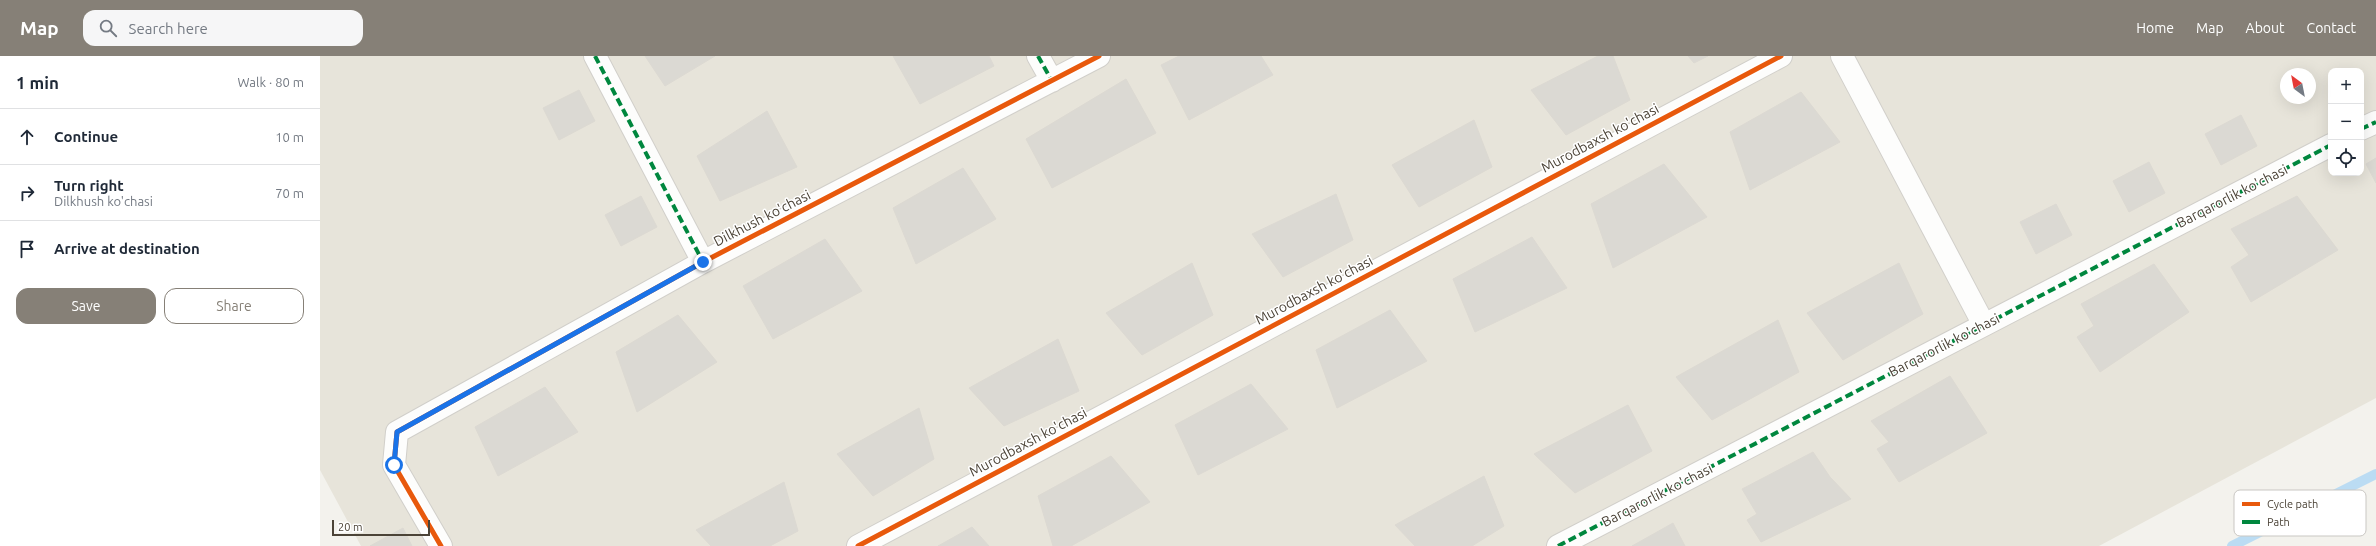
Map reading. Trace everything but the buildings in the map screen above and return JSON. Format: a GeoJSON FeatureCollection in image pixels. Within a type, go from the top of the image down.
{"type":"FeatureCollection","features":[{"type":"Feature","properties":{"kind":"street"},"geometry":{"type":"LineString","coordinates":[[594,56],[703,262]]}},
{"type":"Feature","properties":{"kind":"street"},"geometry":{"type":"LineString","coordinates":[[1038,56],[1052,81]]}},
{"type":"Feature","properties":{"kind":"street","name":"Dilkhush ko'chasi"},"geometry":{"type":"LineString","coordinates":[[440,546],[394,465],[397,432],[703,262],[1099,56]]}},
{"type":"Feature","properties":{"kind":"street","name":"Murodbaxsh ko'chasi"},"geometry":{"type":"LineString","coordinates":[[858,546],[1781,56]]}},
{"type":"Feature","properties":{"kind":"street"},"geometry":{"type":"LineString","coordinates":[[1842,56],[1984,325]]}},
{"type":"Feature","properties":{"kind":"street"},"geometry":{"type":"LineString","coordinates":[[2364,128],[2376,122]]}},
{"type":"Feature","properties":{"kind":"street","name":"Barqarorlik ko'chasi"},"geometry":{"type":"LineString","coordinates":[[1558,546],[2328,147]]}},
{"type":"Feature","properties":{"kind":"shaded area"},"geometry":{"type":"Polygon","coordinates":[[[320,56],[2376,56],[2376,398],[2099,546],[361,546],[320,470],[320,56]]]}},
{"type":"Feature","properties":{"kind":"waterway"},"geometry":{"type":"LineString","coordinates":[[2344,490],[2376,474]]}},
{"type":"Feature","properties":{"kind":"waterway"},"geometry":{"type":"LineString","coordinates":[[2232,546],[2252,536]]}},
{"type":"Feature","properties":{"kind":"marked path"},"geometry":{"type":"LineString","coordinates":[[595,56],[703,262]]}},
{"type":"Feature","properties":{"kind":"marked path"},"geometry":{"type":"LineString","coordinates":[[1038,56],[1052,81]]}},
{"type":"Feature","properties":{"kind":"marked path"},"geometry":{"type":"LineString","coordinates":[[2364,128],[2376,122]]}},
{"type":"Feature","properties":{"kind":"marked path"},"geometry":{"type":"LineString","coordinates":[[1558,546],[2328,147]]}},
{"type":"Feature","properties":{"kind":"cycle path"},"geometry":{"type":"LineString","coordinates":[[441,546],[394,465],[397,432],[703,262],[1099,56]]}},
{"type":"Feature","properties":{"kind":"cycle path"},"geometry":{"type":"LineString","coordinates":[[858,546],[1781,56]]}},
{"type":"Feature","properties":{"kind":"route"},"geometry":{"type":"LineString","coordinates":[[394,465],[397,432],[703,262]]}}]}
